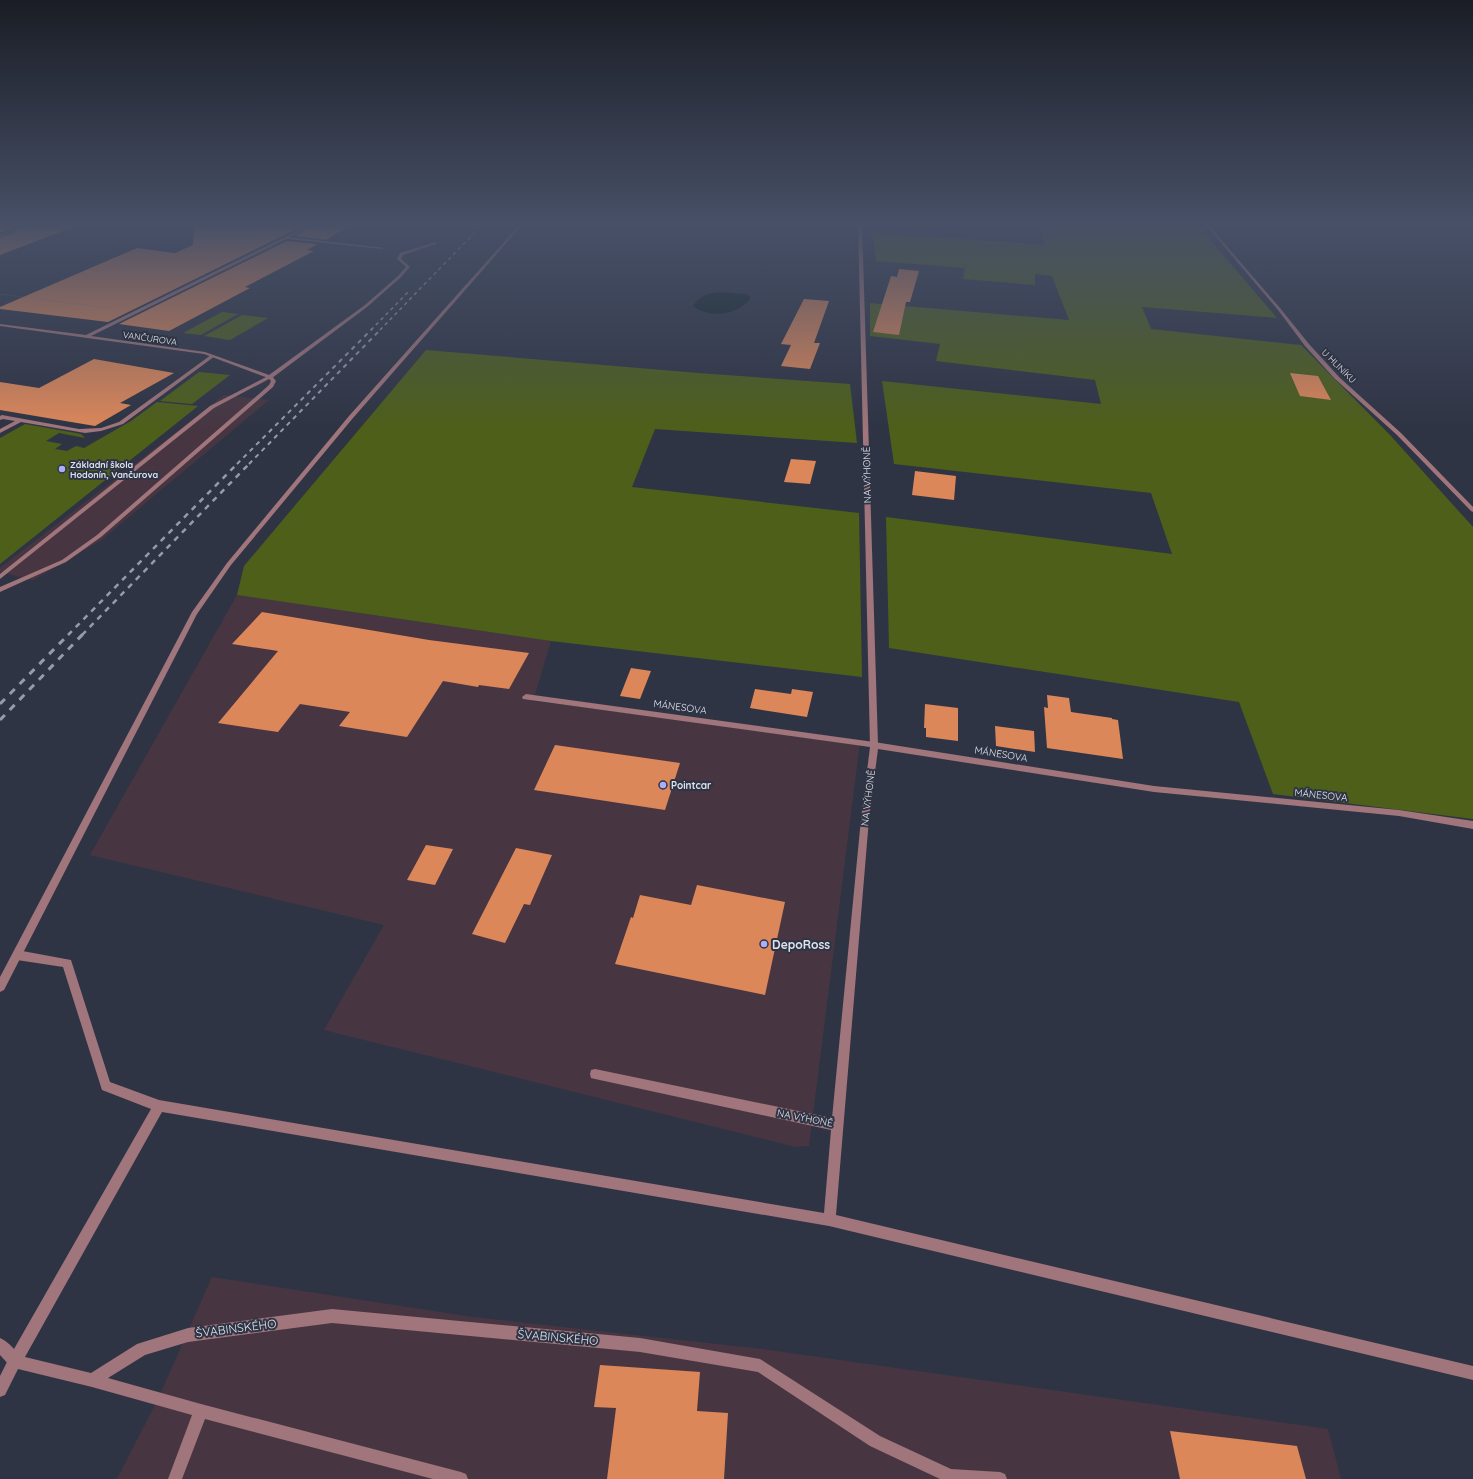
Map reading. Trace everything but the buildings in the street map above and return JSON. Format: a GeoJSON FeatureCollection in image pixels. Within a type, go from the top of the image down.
{"type":"FeatureCollection","features":[{"type":"Feature","properties":{"kind":"street"},"geometry":{"type":"LineString","coordinates":[[86,337],[177,292]]}},
{"type":"Feature","properties":{"kind":"street"},"geometry":{"type":"LineString","coordinates":[[0,577],[212,407],[270,377],[366,306],[382,292]]}},
{"type":"Feature","properties":{"kind":"street"},"geometry":{"type":"LineString","coordinates":[[0,987],[194,614],[229,564],[351,418],[462,292]]}},
{"type":"Feature","properties":{"kind":"street","name":"NA VÝHONĚ"},"geometry":{"type":"LineString","coordinates":[[595,1074],[837,1125],[864,827],[874,745],[862,292]]}},
{"type":"Feature","properties":{"kind":"street","name":"U HLINÍKU"},"geometry":{"type":"LineString","coordinates":[[1263,292],[1337,378],[1394,429],[1473,510]]}},
{"type":"Feature","properties":{"kind":"street","name":"VANČUROVA"},"geometry":{"type":"LineString","coordinates":[[0,325],[213,356],[270,377]]}},
{"type":"Feature","properties":{"kind":"street"},"geometry":{"type":"LineString","coordinates":[[0,418],[21,420],[79,431],[92,432],[108,428],[121,423],[213,356]]}},
{"type":"Feature","properties":{"kind":"street"},"geometry":{"type":"LineString","coordinates":[[0,590],[64,561],[99,536],[271,386],[274,381],[270,377]]}},
{"type":"Feature","properties":{"kind":"street"},"geometry":{"type":"LineString","coordinates":[[0,431],[21,420]]}},
{"type":"Feature","properties":{"kind":"street","name":"MÁNESOVA"},"geometry":{"type":"LineString","coordinates":[[526,697],[874,745],[1154,789],[1399,814],[1473,825]]}},
{"type":"Feature","properties":{"kind":"street"},"geometry":{"type":"LineString","coordinates":[[17,955],[67,963],[106,1086],[159,1106],[829,1220],[1473,1373]]}},
{"type":"Feature","properties":{"kind":"street"},"geometry":{"type":"LineString","coordinates":[[0,1390],[159,1106]]}},
{"type":"Feature","properties":{"kind":"street"},"geometry":{"type":"LineString","coordinates":[[829,1220],[837,1125]]}},
{"type":"Feature","properties":{"kind":"street","name":"ŠVABINSKÉHO"},"geometry":{"type":"LineString","coordinates":[[92,1380],[142,1349],[188,1335],[332,1316],[640,1345],[760,1366],[882,1444],[950,1476],[1000,1479]]}},
{"type":"Feature","properties":{"kind":"street"},"geometry":{"type":"LineString","coordinates":[[0,1345],[15,1361],[92,1380],[201,1411],[461,1479]]}},
{"type":"Feature","properties":{"kind":"street"},"geometry":{"type":"LineString","coordinates":[[175,1479],[201,1411]]}},
{"type":"Feature","properties":{"kind":"path"},"geometry":{"type":"LineString","coordinates":[[0,294],[116,308]]}},
{"type":"Feature","properties":{"kind":"shaded area"},"geometry":{"type":"Polygon","coordinates":[[[719,292],[745,294],[750,296],[750,299],[738,309],[731,312],[715,314],[707,313],[693,306],[698,300],[711,293],[719,292]]]}},
{"type":"Feature","properties":{"kind":"shaded area"},"geometry":{"type":"Polygon","coordinates":[[[224,395],[269,400],[100,541],[33,580],[0,572],[0,568],[224,395]]]}},
{"type":"Feature","properties":{"kind":"shaded area"},"geometry":{"type":"Polygon","coordinates":[[[237,595],[551,641],[533,701],[860,742],[809,1146],[796,1147],[324,1030],[384,925],[90,855],[237,595]]]}},
{"type":"Feature","properties":{"kind":"shaded area"},"geometry":{"type":"Polygon","coordinates":[[[212,1277],[473,1317],[762,1349],[1328,1429],[1341,1479],[117,1479],[158,1399],[212,1277]]]}},
{"type":"Feature","properties":{"kind":"green space"},"geometry":{"type":"Polygon","coordinates":[[[1058,292],[1255,292],[1277,318],[1142,307],[1151,329],[1301,345],[1390,435],[1473,527],[1473,819],[1273,794],[1239,702],[889,648],[886,517],[1172,554],[1151,493],[894,464],[882,381],[1101,404],[1095,380],[936,361],[940,344],[870,336],[870,303],[1069,320],[1058,292]]]}},
{"type":"Feature","properties":{"kind":"green space"},"geometry":{"type":"Polygon","coordinates":[[[222,312],[238,314],[201,335],[183,333],[222,312]]]}},
{"type":"Feature","properties":{"kind":"green space"},"geometry":{"type":"Polygon","coordinates":[[[242,315],[268,318],[230,340],[204,336],[242,315]]]}},
{"type":"Feature","properties":{"kind":"green space"},"geometry":{"type":"Polygon","coordinates":[[[426,350],[850,384],[857,443],[655,429],[632,487],[859,513],[862,677],[551,641],[237,595],[244,566],[426,350]]]}},
{"type":"Feature","properties":{"kind":"green space"},"geometry":{"type":"Polygon","coordinates":[[[199,372],[230,375],[192,404],[160,401],[199,372]]]}},
{"type":"Feature","properties":{"kind":"green space"},"geometry":{"type":"Polygon","coordinates":[[[157,402],[198,406],[0,564],[0,438],[25,424],[81,434],[85,438],[59,433],[46,441],[62,444],[55,449],[67,451],[76,446],[84,448],[131,421],[157,402]]]}},
{"type":"Feature","properties":{"kind":"railway"},"geometry":{"type":"LineString","coordinates":[[371,330],[408,292]]}},
{"type":"Feature","properties":{"kind":"railway"},"geometry":{"type":"LineString","coordinates":[[380,330],[417,292]]}},
{"type":"Feature","properties":{"kind":"railway"},"geometry":{"type":"LineString","coordinates":[[249,464],[381,329]]}},
{"type":"Feature","properties":{"kind":"railway"},"geometry":{"type":"LineString","coordinates":[[238,463],[371,330]]}},
{"type":"Feature","properties":{"kind":"railway"},"geometry":{"type":"LineString","coordinates":[[68,635],[238,463]]}},
{"type":"Feature","properties":{"kind":"railway"},"geometry":{"type":"LineString","coordinates":[[82,635],[250,463]]}},
{"type":"Feature","properties":{"kind":"railway"},"geometry":{"type":"LineString","coordinates":[[0,704],[69,634]]}},
{"type":"Feature","properties":{"kind":"railway"},"geometry":{"type":"LineString","coordinates":[[0,720],[83,634]]}},
{"type":"Feature","properties":{"kind":"place","name":"Základní škola Hodonín, Vančurova"},"geometry":{"type":"Point","coordinates":[62,469]}},
{"type":"Feature","properties":{"kind":"place","name":"Pointcar"},"geometry":{"type":"Point","coordinates":[663,785]}},
{"type":"Feature","properties":{"kind":"place","name":"DepoRoss"},"geometry":{"type":"Point","coordinates":[764,944]}}]}
